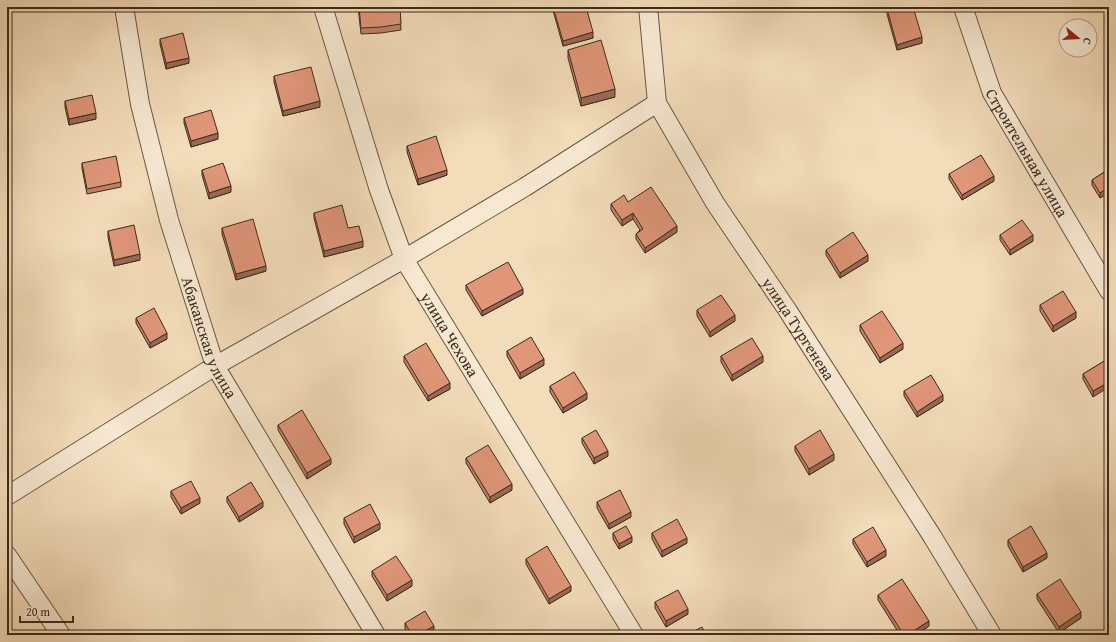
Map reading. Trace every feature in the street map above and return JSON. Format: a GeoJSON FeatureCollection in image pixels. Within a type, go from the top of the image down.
{"type":"FeatureCollection","features":[{"type":"Feature","properties":{"kind":"street","name":"Абаканская улица"},"geometry":{"type":"LineString","coordinates":[[124,7],[140,104],[169,220],[215,366],[376,635]]}},
{"type":"Feature","properties":{"kind":"street","name":"улица Чехова"},"geometry":{"type":"LineString","coordinates":[[324,7],[380,190],[404,259],[634,635]]}},
{"type":"Feature","properties":{"kind":"street","name":"улица Тургенева"},"geometry":{"type":"LineString","coordinates":[[648,7],[657,103],[715,203],[788,311],[924,523],[992,635]]}},
{"type":"Feature","properties":{"kind":"street","name":"Строительная улица"},"geometry":{"type":"LineString","coordinates":[[962,7],[992,93],[1109,291]]}},
{"type":"Feature","properties":{"kind":"street"},"geometry":{"type":"LineString","coordinates":[[7,496],[215,366],[404,259],[525,187],[657,103]]}},
{"type":"Feature","properties":{"kind":"street"},"geometry":{"type":"LineString","coordinates":[[7,555],[61,635]]}},
{"type":"Feature","properties":{"kind":"building"},"geometry":{"type":"Polygon","coordinates":[[[359,7],[400,7],[401,24],[361,28],[359,7]]]}},
{"type":"Feature","properties":{"kind":"building"},"geometry":{"type":"Polygon","coordinates":[[[553,7],[586,7],[593,32],[563,41],[553,7]]]}},
{"type":"Feature","properties":{"kind":"building"},"geometry":{"type":"Polygon","coordinates":[[[893,7],[913,7],[922,37],[897,45],[887,9],[893,7]]]}},
{"type":"Feature","properties":{"kind":"building"},"geometry":{"type":"Polygon","coordinates":[[[183,33],[189,58],[166,63],[160,39],[183,33]]]}},
{"type":"Feature","properties":{"kind":"building"},"geometry":{"type":"Polygon","coordinates":[[[601,40],[615,89],[581,98],[568,50],[601,40]]]}},
{"type":"Feature","properties":{"kind":"building"},"geometry":{"type":"Polygon","coordinates":[[[311,67],[320,101],[283,111],[274,76],[311,67]]]}},
{"type":"Feature","properties":{"kind":"building"},"geometry":{"type":"Polygon","coordinates":[[[92,95],[96,113],[69,119],[65,101],[92,95]]]}},
{"type":"Feature","properties":{"kind":"building"},"geometry":{"type":"Polygon","coordinates":[[[211,110],[218,133],[191,141],[184,118],[211,110]]]}},
{"type":"Feature","properties":{"kind":"building"},"geometry":{"type":"Polygon","coordinates":[[[436,136],[447,170],[418,179],[407,146],[436,136]]]}},
{"type":"Feature","properties":{"kind":"building"},"geometry":{"type":"Polygon","coordinates":[[[981,155],[994,176],[962,195],[949,174],[981,155]]]}},
{"type":"Feature","properties":{"kind":"building"},"geometry":{"type":"Polygon","coordinates":[[[116,156],[121,182],[87,189],[82,163],[116,156]]]}},
{"type":"Feature","properties":{"kind":"building"},"geometry":{"type":"Polygon","coordinates":[[[223,163],[231,186],[209,193],[202,170],[223,163]]]}},
{"type":"Feature","properties":{"kind":"building"},"geometry":{"type":"Polygon","coordinates":[[[1109,169],[1109,187],[1100,193],[1092,180],[1109,169]]]}},
{"type":"Feature","properties":{"kind":"building"},"geometry":{"type":"Polygon","coordinates":[[[651,187],[677,226],[645,248],[636,234],[643,229],[633,213],[622,220],[611,204],[624,195],[628,202],[651,187]]]}},
{"type":"Feature","properties":{"kind":"building"},"geometry":{"type":"Polygon","coordinates":[[[342,205],[348,228],[359,226],[363,241],[324,251],[314,213],[342,205]]]}},
{"type":"Feature","properties":{"kind":"building"},"geometry":{"type":"Polygon","coordinates":[[[253,219],[266,266],[236,274],[222,228],[253,219]]]}},
{"type":"Feature","properties":{"kind":"building"},"geometry":{"type":"Polygon","coordinates":[[[1022,220],[1033,235],[1010,250],[1000,235],[1022,220]]]}},
{"type":"Feature","properties":{"kind":"building"},"geometry":{"type":"Polygon","coordinates":[[[134,225],[140,254],[114,260],[108,231],[134,225]]]}},
{"type":"Feature","properties":{"kind":"building"},"geometry":{"type":"Polygon","coordinates":[[[853,232],[868,255],[840,273],[826,250],[853,232]]]}},
{"type":"Feature","properties":{"kind":"building"},"geometry":{"type":"Polygon","coordinates":[[[508,262],[523,289],[482,311],[466,285],[508,262]]]}},
{"type":"Feature","properties":{"kind":"building"},"geometry":{"type":"Polygon","coordinates":[[[1063,291],[1076,312],[1053,326],[1040,305],[1063,291]]]}},
{"type":"Feature","properties":{"kind":"building"},"geometry":{"type":"Polygon","coordinates":[[[721,295],[735,315],[710,332],[697,310],[721,295]]]}},
{"type":"Feature","properties":{"kind":"building"},"geometry":{"type":"Polygon","coordinates":[[[154,308],[167,333],[150,343],[136,318],[154,308]]]}},
{"type":"Feature","properties":{"kind":"building"},"geometry":{"type":"Polygon","coordinates":[[[882,311],[903,343],[880,358],[860,325],[882,311]]]}},
{"type":"Feature","properties":{"kind":"building"},"geometry":{"type":"Polygon","coordinates":[[[531,337],[544,359],[520,373],[507,351],[531,337]]]}},
{"type":"Feature","properties":{"kind":"building"},"geometry":{"type":"Polygon","coordinates":[[[752,338],[763,356],[732,375],[721,356],[752,338]]]}},
{"type":"Feature","properties":{"kind":"building"},"geometry":{"type":"Polygon","coordinates":[[[426,343],[450,383],[428,396],[404,356],[426,343]]]}},
{"type":"Feature","properties":{"kind":"building"},"geometry":{"type":"Polygon","coordinates":[[[1106,360],[1109,365],[1109,382],[1093,391],[1083,374],[1106,360]]]}},
{"type":"Feature","properties":{"kind":"building"},"geometry":{"type":"Polygon","coordinates":[[[574,372],[587,393],[563,408],[550,386],[574,372]]]}},
{"type":"Feature","properties":{"kind":"building"},"geometry":{"type":"Polygon","coordinates":[[[931,375],[943,395],[917,412],[904,391],[931,375]]]}},
{"type":"Feature","properties":{"kind":"building"},"geometry":{"type":"Polygon","coordinates":[[[302,410],[331,459],[307,473],[278,425],[302,410]]]}},
{"type":"Feature","properties":{"kind":"building"},"geometry":{"type":"Polygon","coordinates":[[[596,430],[608,451],[594,458],[582,438],[596,430]]]}},
{"type":"Feature","properties":{"kind":"building"},"geometry":{"type":"Polygon","coordinates":[[[820,430],[834,454],[809,469],[795,446],[820,430]]]}},
{"type":"Feature","properties":{"kind":"building"},"geometry":{"type":"Polygon","coordinates":[[[488,445],[512,484],[490,497],[466,458],[488,445]]]}},
{"type":"Feature","properties":{"kind":"building"},"geometry":{"type":"Polygon","coordinates":[[[191,481],[200,498],[181,508],[171,491],[191,481]]]}},
{"type":"Feature","properties":{"kind":"building"},"geometry":{"type":"Polygon","coordinates":[[[251,482],[263,502],[239,517],[227,497],[251,482]]]}},
{"type":"Feature","properties":{"kind":"building"},"geometry":{"type":"Polygon","coordinates":[[[620,490],[631,512],[609,524],[597,502],[620,490]]]}},
{"type":"Feature","properties":{"kind":"building"},"geometry":{"type":"Polygon","coordinates":[[[370,504],[380,523],[354,537],[344,518],[370,504]]]}},
{"type":"Feature","properties":{"kind":"building"},"geometry":{"type":"Polygon","coordinates":[[[677,519],[687,538],[662,551],[652,533],[677,519]]]}},
{"type":"Feature","properties":{"kind":"building"},"geometry":{"type":"Polygon","coordinates":[[[626,526],[632,537],[619,544],[613,533],[626,526]]]}},
{"type":"Feature","properties":{"kind":"building"},"geometry":{"type":"Polygon","coordinates":[[[1031,526],[1047,553],[1023,567],[1008,540],[1031,526]]]}},
{"type":"Feature","properties":{"kind":"building"},"geometry":{"type":"Polygon","coordinates":[[[873,527],[886,550],[867,562],[853,539],[873,527]]]}},
{"type":"Feature","properties":{"kind":"building"},"geometry":{"type":"Polygon","coordinates":[[[547,546],[571,586],[549,599],[526,559],[547,546]]]}},
{"type":"Feature","properties":{"kind":"building"},"geometry":{"type":"Polygon","coordinates":[[[396,556],[412,580],[387,595],[372,571],[396,556]]]}},
{"type":"Feature","properties":{"kind":"building"},"geometry":{"type":"Polygon","coordinates":[[[902,579],[929,621],[907,635],[904,635],[878,595],[902,579]]]}},
{"type":"Feature","properties":{"kind":"building"},"geometry":{"type":"Polygon","coordinates":[[[1060,579],[1081,612],[1059,627],[1037,594],[1060,579]]]}},
{"type":"Feature","properties":{"kind":"building"},"geometry":{"type":"Polygon","coordinates":[[[678,590],[688,609],[666,621],[655,602],[678,590]]]}},
{"type":"Feature","properties":{"kind":"building"},"geometry":{"type":"Polygon","coordinates":[[[425,611],[434,626],[418,635],[412,635],[405,623],[425,611]]]}},
{"type":"Feature","properties":{"kind":"building"},"geometry":{"type":"Polygon","coordinates":[[[702,627],[706,635],[686,635],[702,627]]]}}]}
